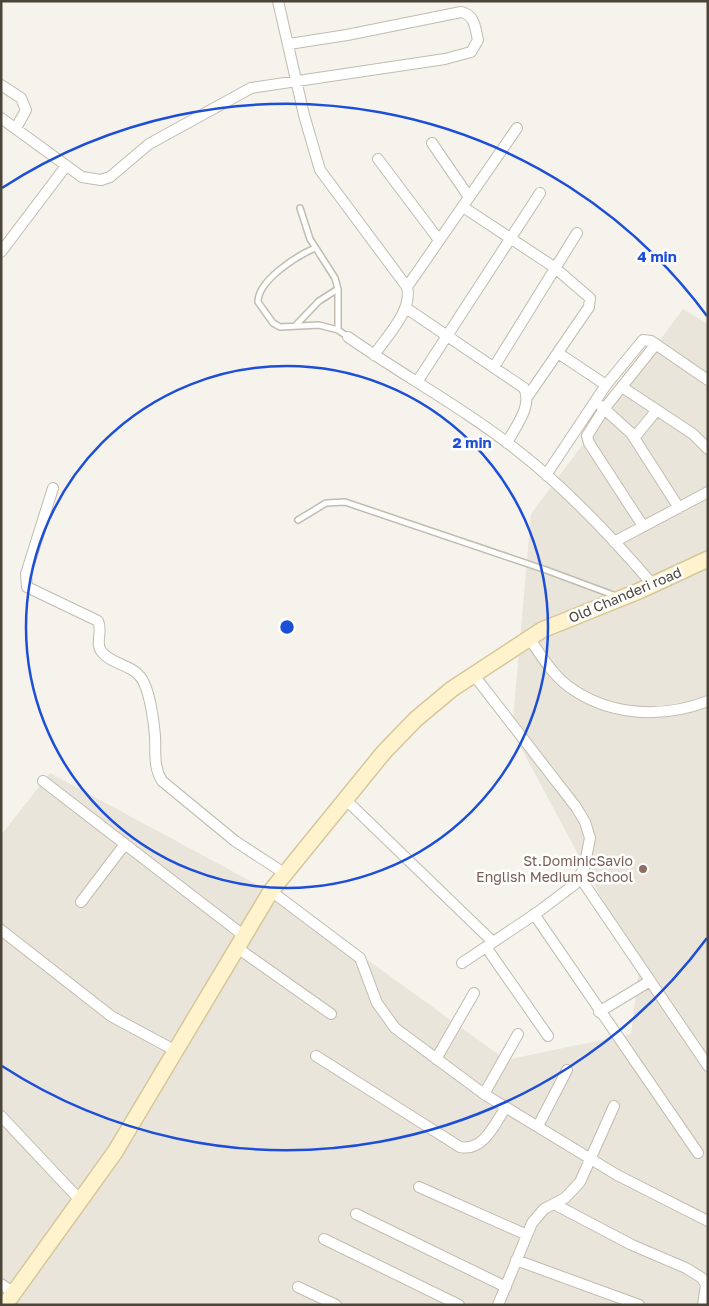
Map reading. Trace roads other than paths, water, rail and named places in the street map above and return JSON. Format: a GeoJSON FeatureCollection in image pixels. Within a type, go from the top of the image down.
{"type":"FeatureCollection","features":[{"type":"Feature","properties":{"kind":"street"},"geometry":{"type":"LineString","coordinates":[[278,1],[304,115],[316,158],[326,179],[403,278],[407,287],[409,302],[374,355]]}},
{"type":"Feature","properties":{"kind":"street"},"geometry":{"type":"LineString","coordinates":[[1,118],[82,177],[101,180],[110,177],[148,144],[251,88],[445,59],[471,52],[478,40],[472,18],[468,14],[461,12],[347,35],[289,44]]}},
{"type":"Feature","properties":{"kind":"street"},"geometry":{"type":"LineString","coordinates":[[1,85],[24,103],[26,110],[16,128]]}},
{"type":"Feature","properties":{"kind":"street"},"geometry":{"type":"LineString","coordinates":[[407,287],[517,128]]}},
{"type":"Feature","properties":{"kind":"street"},"geometry":{"type":"LineString","coordinates":[[432,143],[466,202],[511,238],[554,267],[585,292],[591,302],[528,396],[527,404],[507,443]]}},
{"type":"Feature","properties":{"kind":"street"},"geometry":{"type":"LineString","coordinates":[[378,159],[439,240]]}},
{"type":"Feature","properties":{"kind":"street"},"geometry":{"type":"LineString","coordinates":[[1,252],[66,166]]}},
{"type":"Feature","properties":{"kind":"street"},"geometry":{"type":"LineString","coordinates":[[417,382],[540,194]]}},
{"type":"Feature","properties":{"kind":"street"},"geometry":{"type":"LineString","coordinates":[[494,367],[554,267],[577,233]]}},
{"type":"Feature","properties":{"kind":"street"},"geometry":{"type":"LineString","coordinates":[[406,308],[524,388],[528,396]]}},
{"type":"Feature","properties":{"kind":"street"},"geometry":{"type":"LineString","coordinates":[[348,337],[507,443],[546,475],[614,542],[653,585]]}},
{"type":"Feature","properties":{"kind":"street"},"geometry":{"type":"LineString","coordinates":[[546,475],[606,385],[640,342],[647,340],[656,344],[708,380]]}},
{"type":"Feature","properties":{"kind":"street"},"geometry":{"type":"LineString","coordinates":[[643,526],[587,440],[591,428],[604,409],[656,344]]}},
{"type":"Feature","properties":{"kind":"street"},"geometry":{"type":"LineString","coordinates":[[558,353],[606,385]]}},
{"type":"Feature","properties":{"kind":"street"},"geometry":{"type":"LineString","coordinates":[[622,387],[693,434],[708,449]]}},
{"type":"Feature","properties":{"kind":"street"},"geometry":{"type":"LineString","coordinates":[[595,402],[634,438],[679,508]]}},
{"type":"Feature","properties":{"kind":"street"},"geometry":{"type":"LineString","coordinates":[[634,438],[656,411]]}},
{"type":"Feature","properties":{"kind":"street"},"geometry":{"type":"LineString","coordinates":[[53,488],[25,582],[32,591],[98,621],[101,651],[138,673],[144,683],[155,735],[156,771],[162,781],[214,826],[284,873]]}},
{"type":"Feature","properties":{"kind":"street"},"geometry":{"type":"LineString","coordinates":[[614,542],[708,492]]}},
{"type":"Feature","properties":{"kind":"street","name":"Old Chanderi road"},"geometry":{"type":"LineString","coordinates":[[9,1299],[115,1152],[239,941],[271,891],[384,752],[416,719],[473,674],[535,634],[653,585],[708,558]]}},
{"type":"Feature","properties":{"kind":"street"},"geometry":{"type":"LineString","coordinates":[[535,634],[566,685],[604,706],[652,712],[687,709],[708,701]]}},
{"type":"Feature","properties":{"kind":"street"},"geometry":{"type":"LineString","coordinates":[[462,963],[575,884],[589,854],[590,838],[585,822],[576,807],[473,674]]}},
{"type":"Feature","properties":{"kind":"street"},"geometry":{"type":"LineString","coordinates":[[44,780],[125,844],[239,941],[330,1014]]}},
{"type":"Feature","properties":{"kind":"street"},"geometry":{"type":"LineString","coordinates":[[345,799],[489,944],[548,1036]]}},
{"type":"Feature","properties":{"kind":"street"},"geometry":{"type":"LineString","coordinates":[[81,902],[125,844]]}},
{"type":"Feature","properties":{"kind":"street"},"geometry":{"type":"LineString","coordinates":[[579,876],[708,1066]]}},
{"type":"Feature","properties":{"kind":"street"},"geometry":{"type":"LineString","coordinates":[[271,891],[360,958],[377,1003],[395,1028],[484,1094],[652,1194],[708,1221]]}},
{"type":"Feature","properties":{"kind":"street"},"geometry":{"type":"LineString","coordinates":[[534,914],[698,1153]]}},
{"type":"Feature","properties":{"kind":"street"},"geometry":{"type":"LineString","coordinates":[[1,930],[111,1016],[176,1051]]}},
{"type":"Feature","properties":{"kind":"street"},"geometry":{"type":"LineString","coordinates":[[600,1012],[650,981]]}},
{"type":"Feature","properties":{"kind":"street"},"geometry":{"type":"LineString","coordinates":[[436,1058],[474,993]]}},
{"type":"Feature","properties":{"kind":"street"},"geometry":{"type":"LineString","coordinates":[[484,1094],[518,1034]]}},
{"type":"Feature","properties":{"kind":"street"},"geometry":{"type":"LineString","coordinates":[[316,1056],[460,1147],[469,1149],[476,1146],[506,1107]]}},
{"type":"Feature","properties":{"kind":"street"},"geometry":{"type":"LineString","coordinates":[[538,1126],[567,1070]]}},
{"type":"Feature","properties":{"kind":"street"},"geometry":{"type":"LineString","coordinates":[[502,1304],[516,1260],[538,1215],[572,1193],[580,1182],[614,1106]]}},
{"type":"Feature","properties":{"kind":"street"},"geometry":{"type":"LineString","coordinates":[[1,1116],[80,1200]]}},
{"type":"Feature","properties":{"kind":"street"},"geometry":{"type":"LineString","coordinates":[[419,1187],[527,1235]]}},
{"type":"Feature","properties":{"kind":"street"},"geometry":{"type":"LineString","coordinates":[[554,1204],[632,1245],[696,1273],[706,1285],[703,1305]]}},
{"type":"Feature","properties":{"kind":"street"},"geometry":{"type":"LineString","coordinates":[[356,1214],[506,1287]]}},
{"type":"Feature","properties":{"kind":"street"},"geometry":{"type":"LineString","coordinates":[[324,1239],[459,1305]]}},
{"type":"Feature","properties":{"kind":"street"},"geometry":{"type":"LineString","coordinates":[[516,1260],[639,1305]]}},
{"type":"Feature","properties":{"kind":"street"},"geometry":{"type":"LineString","coordinates":[[1,1284],[9,1299]]}},
{"type":"Feature","properties":{"kind":"street"},"geometry":{"type":"LineString","coordinates":[[298,1287],[336,1305]]}},
{"type":"Feature","properties":{"kind":"lane"},"geometry":{"type":"LineString","coordinates":[[300,208],[315,248],[335,278],[338,289],[338,330]]}},
{"type":"Feature","properties":{"kind":"lane"},"geometry":{"type":"LineString","coordinates":[[315,248],[304,253],[266,281],[260,288],[258,302],[273,323],[280,327],[319,324],[338,330],[348,337]]}},
{"type":"Feature","properties":{"kind":"lane"},"geometry":{"type":"LineString","coordinates":[[295,326],[319,301],[338,289]]}},
{"type":"Feature","properties":{"kind":"lane"},"geometry":{"type":"LineString","coordinates":[[298,520],[326,503],[345,502],[546,570],[621,598]]}},
{"type":"Feature","properties":{"kind":"place","name":"St.DominicSavio English Medium School"},"geometry":{"type":"Point","coordinates":[643,869]}}]}
